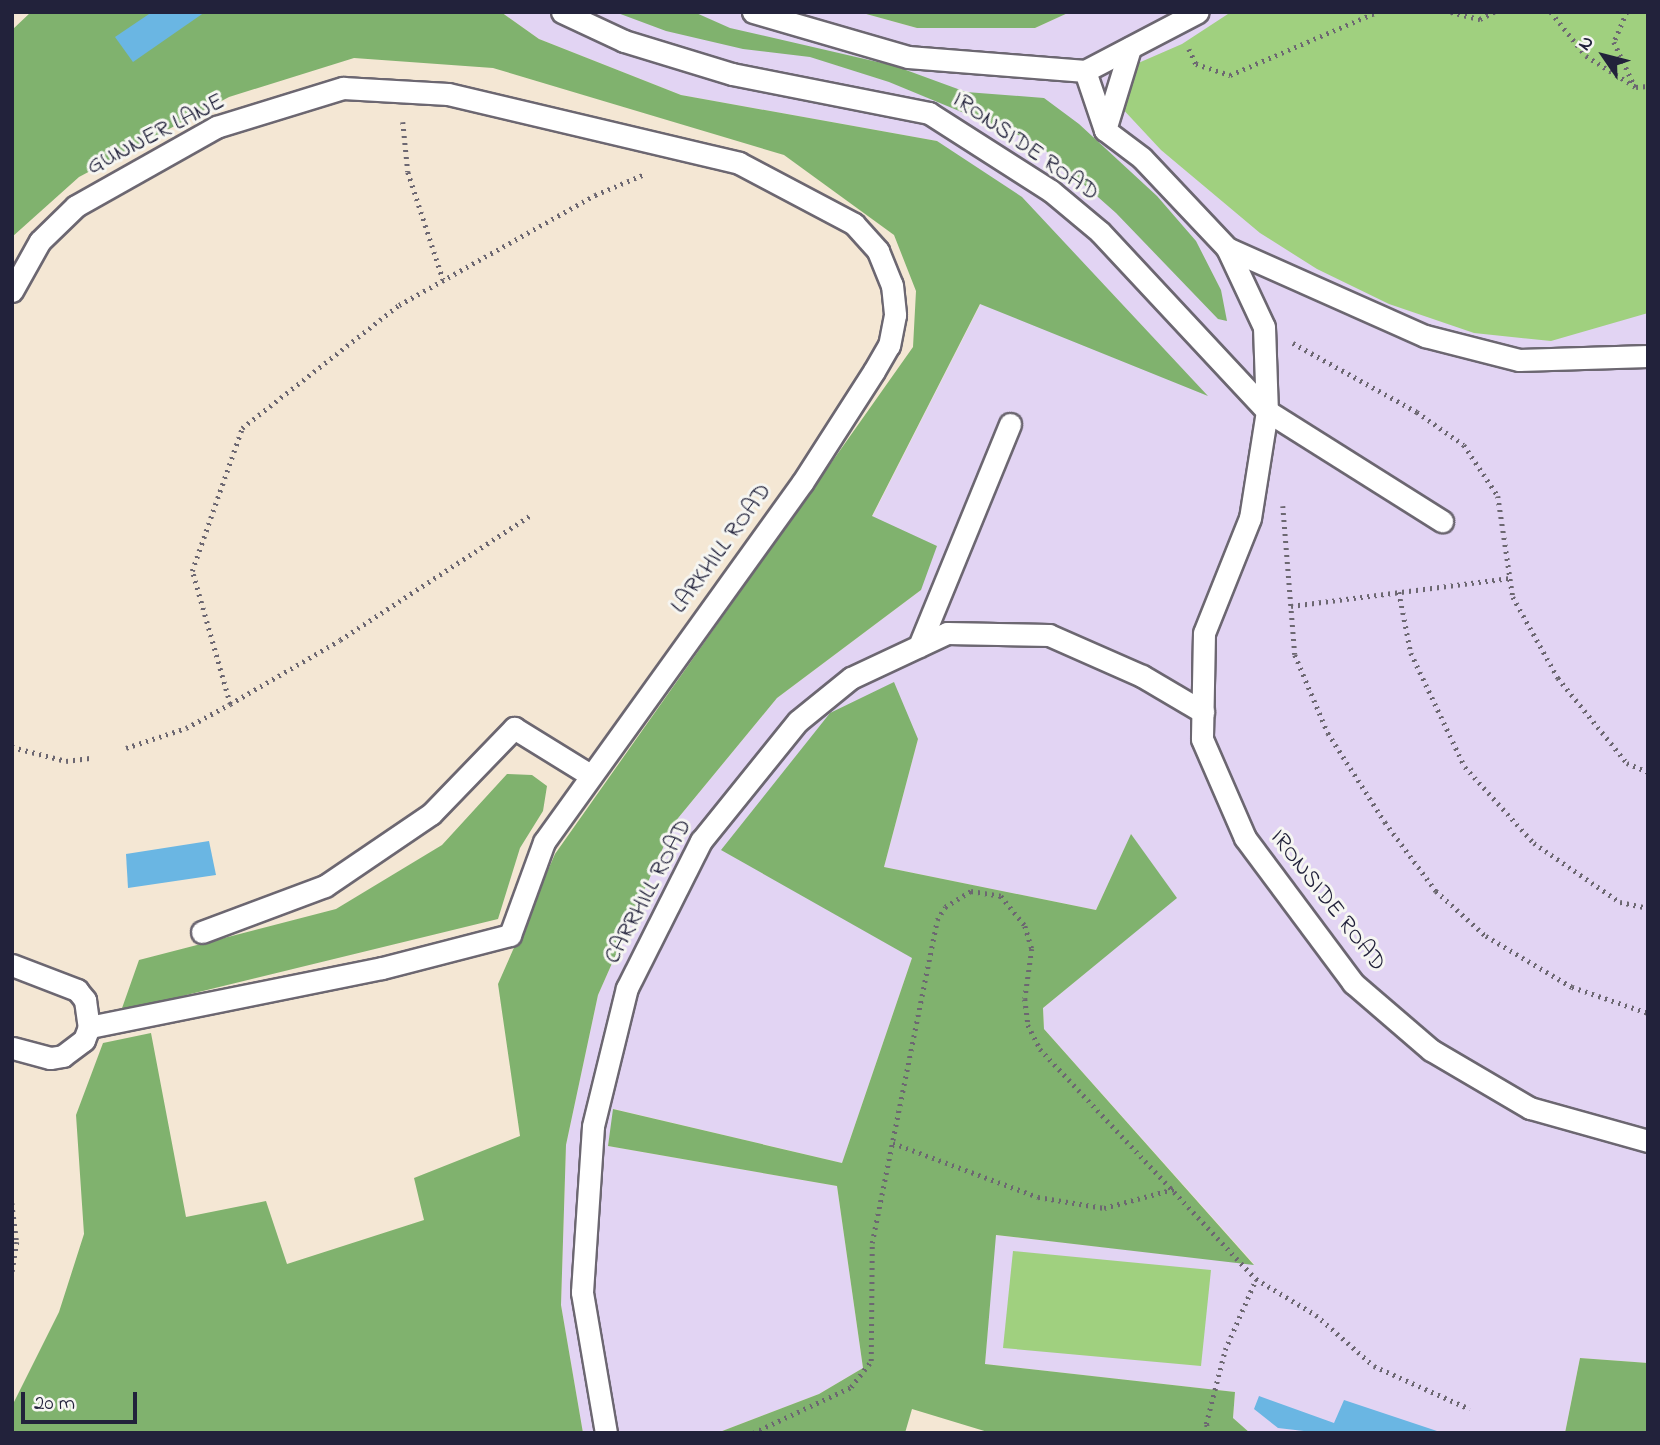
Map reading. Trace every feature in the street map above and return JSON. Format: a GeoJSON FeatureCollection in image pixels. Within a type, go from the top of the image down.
{"type":"FeatureCollection","features":[{"type":"Feature","properties":{"kind":"lane","name":"IRONSIDE ROAD"},"geometry":{"type":"LineString","coordinates":[[562,12],[624,41],[732,74],[929,113],[1051,191],[1100,232],[1268,411]]}},
{"type":"Feature","properties":{"kind":"lane"},"geometry":{"type":"LineString","coordinates":[[753,12],[908,57],[1085,71],[1198,12]]}},
{"type":"Feature","properties":{"kind":"lane"},"geometry":{"type":"LineString","coordinates":[[1105,130],[1130,48]]}},
{"type":"Feature","properties":{"kind":"lane"},"geometry":{"type":"LineString","coordinates":[[1085,71],[1105,130]]}},
{"type":"Feature","properties":{"kind":"lane","name":"GUNNER LANE"},"geometry":{"type":"LineString","coordinates":[[12,291],[40,241],[76,206],[216,127],[343,88],[448,94],[694,152]]}},
{"type":"Feature","properties":{"kind":"lane","name":"IRONSIDE ROAD"},"geometry":{"type":"LineString","coordinates":[[1105,130],[1142,158],[1227,248],[1264,327],[1268,411],[1251,518],[1204,633],[1203,712],[1207,758],[1254,853],[1353,983],[1431,1050],[1530,1108],[1648,1141]]}},
{"type":"Feature","properties":{"kind":"lane","name":"LARKHILL ROAD"},"geometry":{"type":"LineString","coordinates":[[89,1027],[382,968],[510,935],[544,842],[802,484],[889,345],[895,315],[892,285],[878,251],[855,224],[739,163],[694,152]]}},
{"type":"Feature","properties":{"kind":"lane","name":"IRONSIDE ROAD"},"geometry":{"type":"LineString","coordinates":[[1227,248],[1425,335],[1519,360],[1648,356]]}},
{"type":"Feature","properties":{"kind":"lane"},"geometry":{"type":"LineString","coordinates":[[1268,411],[1442,521]]}},
{"type":"Feature","properties":{"kind":"lane"},"geometry":{"type":"LineString","coordinates":[[919,646],[1010,424]]}},
{"type":"Feature","properties":{"kind":"lane","name":"CARRHILL ROAD"},"geometry":{"type":"LineString","coordinates":[[606,1433],[582,1292],[593,1126],[627,988],[702,841],[798,721],[851,678],[947,633],[1049,635],[1142,676],[1203,712]]}},
{"type":"Feature","properties":{"kind":"lane"},"geometry":{"type":"LineString","coordinates":[[202,932],[326,886],[431,814],[514,728],[590,775]]}},
{"type":"Feature","properties":{"kind":"lane"},"geometry":{"type":"LineString","coordinates":[[12,965],[77,990],[85,1000],[89,1027],[84,1040],[63,1056],[50,1058],[12,1048]]}},
{"type":"Feature","properties":{"kind":"path"},"geometry":{"type":"LineString","coordinates":[[1178,23],[1196,64],[1230,75],[1377,12]]}},
{"type":"Feature","properties":{"kind":"path"},"geometry":{"type":"LineString","coordinates":[[1451,12],[1480,19],[1494,12]]}},
{"type":"Feature","properties":{"kind":"path"},"geometry":{"type":"LineString","coordinates":[[1551,12],[1586,56],[1636,87],[1648,86]]}},
{"type":"Feature","properties":{"kind":"path"},"geometry":{"type":"LineString","coordinates":[[1627,12],[1614,42],[1636,87]]}},
{"type":"Feature","properties":{"kind":"path"},"geometry":{"type":"LineString","coordinates":[[399,91],[408,172],[443,279]]}},
{"type":"Feature","properties":{"kind":"path"},"geometry":{"type":"LineString","coordinates":[[230,704],[192,571],[242,428],[399,306],[443,279],[595,195],[694,152]]}},
{"type":"Feature","properties":{"kind":"path"},"geometry":{"type":"LineString","coordinates":[[1264,327],[1417,412],[1464,445],[1498,496],[1513,597],[1558,677],[1627,763],[1648,772]]}},
{"type":"Feature","properties":{"kind":"path"},"geometry":{"type":"LineString","coordinates":[[1255,488],[1286,509],[1295,655],[1328,733],[1385,822],[1436,891],[1486,936],[1573,987],[1648,1013]]}},
{"type":"Feature","properties":{"kind":"path"},"geometry":{"type":"LineString","coordinates":[[126,748],[186,728],[230,704],[340,640],[531,515]]}},
{"type":"Feature","properties":{"kind":"path"},"geometry":{"type":"LineString","coordinates":[[1291,606],[1510,578]]}},
{"type":"Feature","properties":{"kind":"path"},"geometry":{"type":"LineString","coordinates":[[1399,592],[1411,653],[1465,768],[1534,843],[1619,902],[1648,908]]}},
{"type":"Feature","properties":{"kind":"path"},"geometry":{"type":"LineString","coordinates":[[12,747],[66,761],[90,758]]}},
{"type":"Feature","properties":{"kind":"path"},"geometry":{"type":"LineString","coordinates":[[753,1433],[851,1387],[871,1361],[872,1243],[937,920],[957,897],[987,891],[1013,905],[1025,926],[1032,949],[1026,999],[1028,1025],[1040,1049],[1256,1279],[1316,1315],[1374,1366],[1470,1409]]}},
{"type":"Feature","properties":{"kind":"path"},"geometry":{"type":"LineString","coordinates":[[893,1143],[1038,1197],[1091,1206],[1104,1208],[1174,1189]]}},
{"type":"Feature","properties":{"kind":"path"},"geometry":{"type":"LineString","coordinates":[[12,1203],[17,1242],[12,1272]]}},
{"type":"Feature","properties":{"kind":"path"},"geometry":{"type":"LineString","coordinates":[[1209,1433],[1206,1424],[1225,1350],[1256,1279]]}},
{"type":"Feature","properties":{"kind":"shaded area"},"geometry":{"type":"Polygon","coordinates":[[[501,12],[859,12],[917,28],[1035,28],[1070,12],[1648,12],[1648,1363],[1580,1358],[1565,1433],[1250,1433],[1233,1418],[1235,1392],[985,1364],[995,1235],[1254,1264],[1044,1029],[1043,1008],[1176,898],[1131,835],[1096,910],[884,867],[918,739],[829,713],[912,958],[842,1163],[614,1109],[608,1146],[837,1186],[863,1368],[819,1394],[717,1433],[583,1433],[561,1305],[566,1145],[598,995],[674,823],[777,698],[921,590],[872,517],[981,303],[1206,394],[1137,323],[937,141],[681,95],[539,39],[501,12]]]}},
{"type":"Feature","properties":{"kind":"green space"},"geometry":{"type":"Polygon","coordinates":[[[31,12],[501,12],[539,39],[681,95],[937,141],[1022,197],[1208,396],[980,304],[872,516],[937,546],[921,590],[777,698],[674,823],[598,995],[566,1145],[561,1305],[583,1433],[12,1433],[12,1406],[59,1312],[84,1234],[76,1115],[103,1043],[151,1033],[186,1217],[266,1201],[287,1264],[424,1220],[414,1178],[520,1136],[498,984],[555,854],[913,347],[916,291],[894,235],[784,155],[493,68],[354,58],[229,97],[79,177],[12,237],[12,30],[31,12]]]}},
{"type":"Feature","properties":{"kind":"green space"},"geometry":{"type":"Polygon","coordinates":[[[615,12],[694,12],[730,28],[895,66],[966,92],[1044,98],[1079,124],[1157,196],[1196,241],[1221,290],[1227,321],[1218,319],[1116,213],[1037,143],[889,82],[810,57],[743,49],[666,31],[615,12]]]}},
{"type":"Feature","properties":{"kind":"green space"},"geometry":{"type":"Polygon","coordinates":[[[859,12],[1070,12],[1035,28],[917,28],[859,12]]]}},
{"type":"Feature","properties":{"kind":"green space"},"geometry":{"type":"Polygon","coordinates":[[[1231,12],[1648,12],[1648,313],[1551,341],[1474,333],[1389,304],[1317,269],[1260,233],[1161,150],[1119,105],[1136,64],[1182,44],[1231,12]]]}},
{"type":"Feature","properties":{"kind":"green space"},"geometry":{"type":"Polygon","coordinates":[[[894,682],[918,739],[884,867],[1096,910],[1131,834],[1177,898],[1043,1008],[1044,1029],[1254,1265],[996,1235],[985,1364],[1235,1392],[1233,1418],[1250,1433],[991,1433],[912,1409],[905,1433],[717,1433],[819,1394],[863,1368],[837,1186],[608,1146],[613,1109],[842,1163],[912,958],[721,850],[830,713],[894,682]]]}},
{"type":"Feature","properties":{"kind":"green space"},"geometry":{"type":"Polygon","coordinates":[[[507,774],[532,775],[547,786],[543,811],[520,848],[498,919],[121,1011],[139,960],[336,909],[442,845],[507,774]]]}},
{"type":"Feature","properties":{"kind":"green space"},"geometry":{"type":"Polygon","coordinates":[[[1013,1251],[1211,1270],[1201,1366],[1003,1348],[1013,1251]]]}},
{"type":"Feature","properties":{"kind":"green space"},"geometry":{"type":"Polygon","coordinates":[[[1580,1358],[1648,1363],[1648,1433],[1565,1433],[1580,1358]]]}},
{"type":"Feature","properties":{"kind":"water"},"geometry":{"type":"Polygon","coordinates":[[[152,12],[205,12],[133,62],[115,37],[152,12]]]}},
{"type":"Feature","properties":{"kind":"water"},"geometry":{"type":"Polygon","coordinates":[[[209,841],[216,875],[128,888],[126,854],[209,841]]]}},
{"type":"Feature","properties":{"kind":"water"},"geometry":{"type":"Polygon","coordinates":[[[1259,1396],[1334,1423],[1344,1400],[1443,1433],[1321,1433],[1278,1428],[1254,1409],[1259,1396]]]}}]}
